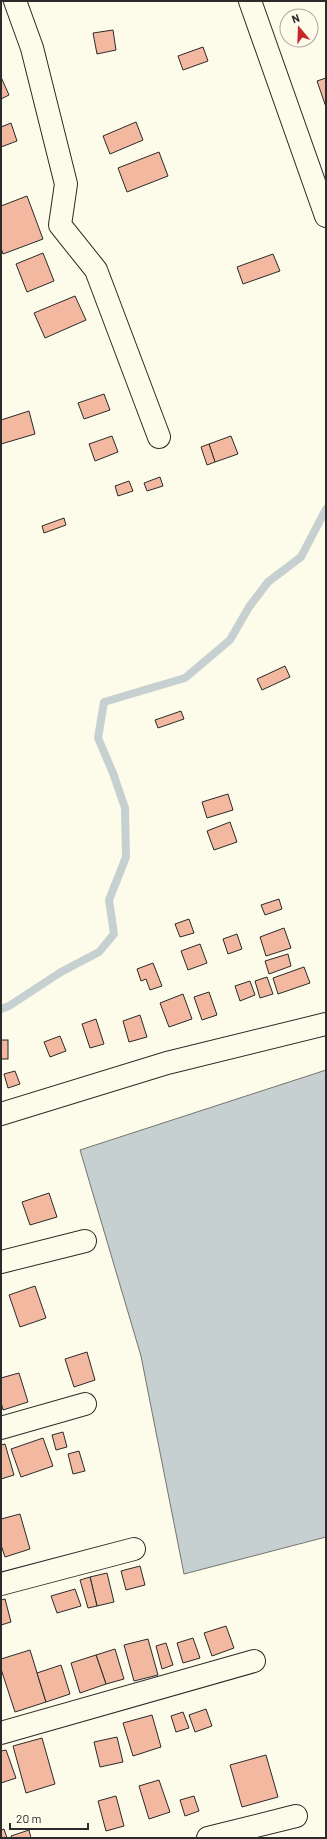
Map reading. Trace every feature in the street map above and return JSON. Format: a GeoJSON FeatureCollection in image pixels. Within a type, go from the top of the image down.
{"type":"FeatureCollection","features":[{"type":"Feature","properties":{"kind":"street"},"geometry":{"type":"LineString","coordinates":[[15,1],[32,48],[66,184],[60,225],[96,270],[159,437]]}},
{"type":"Feature","properties":{"kind":"street"},"geometry":{"type":"LineString","coordinates":[[250,1],[326,216]]}},
{"type":"Feature","properties":{"kind":"street"},"geometry":{"type":"LineString","coordinates":[[1,1114],[167,1063],[326,1024]]}},
{"type":"Feature","properties":{"kind":"street"},"geometry":{"type":"LineString","coordinates":[[1,1262],[85,1241]]}},
{"type":"Feature","properties":{"kind":"street"},"geometry":{"type":"LineString","coordinates":[[1,1428],[85,1404]]}},
{"type":"Feature","properties":{"kind":"street"},"geometry":{"type":"LineString","coordinates":[[1,1584],[134,1549]]}},
{"type":"Feature","properties":{"kind":"street"},"geometry":{"type":"LineString","coordinates":[[1,1733],[254,1660]]}},
{"type":"Feature","properties":{"kind":"street"},"geometry":{"type":"LineString","coordinates":[[208,1838],[296,1816]]}},
{"type":"Feature","properties":{"kind":"shaded area"},"geometry":{"type":"Polygon","coordinates":[[[326,1070],[326,1537],[184,1574],[141,1356],[80,1150],[326,1070]]]}},
{"type":"Feature","properties":{"kind":"building"},"geometry":{"type":"Polygon","coordinates":[[[113,30],[116,50],[97,54],[93,33],[113,30]]]}},
{"type":"Feature","properties":{"kind":"building"},"geometry":{"type":"Polygon","coordinates":[[[203,47],[208,61],[183,70],[178,56],[203,47]]]}},
{"type":"Feature","properties":{"kind":"building"},"geometry":{"type":"Polygon","coordinates":[[[1,77],[9,95],[1,99],[1,77]]]}},
{"type":"Feature","properties":{"kind":"building"},"geometry":{"type":"Polygon","coordinates":[[[326,78],[326,107],[317,81],[326,78]]]}},
{"type":"Feature","properties":{"kind":"building"},"geometry":{"type":"Polygon","coordinates":[[[136,122],[143,140],[110,154],[103,136],[136,122]]]}},
{"type":"Feature","properties":{"kind":"building"},"geometry":{"type":"Polygon","coordinates":[[[11,123],[17,141],[1,147],[1,127],[11,123]]]}},
{"type":"Feature","properties":{"kind":"building"},"geometry":{"type":"Polygon","coordinates":[[[159,152],[168,176],[127,192],[118,168],[159,152]]]}},
{"type":"Feature","properties":{"kind":"building"},"geometry":{"type":"Polygon","coordinates":[[[27,196],[43,239],[3,254],[1,248],[1,206],[27,196]]]}},
{"type":"Feature","properties":{"kind":"building"},"geometry":{"type":"Polygon","coordinates":[[[43,253],[54,281],[27,292],[16,264],[43,253]]]}},
{"type":"Feature","properties":{"kind":"building"},"geometry":{"type":"Polygon","coordinates":[[[273,254],[280,271],[243,284],[237,267],[273,254]]]}},
{"type":"Feature","properties":{"kind":"building"},"geometry":{"type":"Polygon","coordinates":[[[75,296],[86,320],[45,338],[34,313],[75,296]]]}},
{"type":"Feature","properties":{"kind":"building"},"geometry":{"type":"Polygon","coordinates":[[[104,394],[110,410],[84,419],[78,403],[104,394]]]}},
{"type":"Feature","properties":{"kind":"building"},"geometry":{"type":"Polygon","coordinates":[[[29,411],[35,434],[1,444],[1,420],[29,411]]]}},
{"type":"Feature","properties":{"kind":"building"},"geometry":{"type":"Polygon","coordinates":[[[112,436],[118,452],[95,461],[89,444],[112,436]]]}},
{"type":"Feature","properties":{"kind":"building"},"geometry":{"type":"Polygon","coordinates":[[[231,436],[238,454],[215,462],[209,444],[231,436]]]}},
{"type":"Feature","properties":{"kind":"building"},"geometry":{"type":"Polygon","coordinates":[[[209,444],[215,462],[207,465],[201,447],[209,444]]]}},
{"type":"Feature","properties":{"kind":"building"},"geometry":{"type":"Polygon","coordinates":[[[160,477],[163,486],[147,491],[144,483],[160,477]]]}},
{"type":"Feature","properties":{"kind":"building"},"geometry":{"type":"Polygon","coordinates":[[[129,481],[133,491],[118,496],[115,486],[129,481]]]}},
{"type":"Feature","properties":{"kind":"building"},"geometry":{"type":"Polygon","coordinates":[[[64,518],[66,525],[44,533],[42,526],[64,518]]]}},
{"type":"Feature","properties":{"kind":"building"},"geometry":{"type":"Polygon","coordinates":[[[285,666],[290,677],[262,690],[257,679],[285,666]]]}},
{"type":"Feature","properties":{"kind":"building"},"geometry":{"type":"Polygon","coordinates":[[[181,711],[184,719],[158,728],[155,720],[181,711]]]}},
{"type":"Feature","properties":{"kind":"building"},"geometry":{"type":"Polygon","coordinates":[[[228,794],[233,810],[207,818],[202,802],[228,794]]]}},
{"type":"Feature","properties":{"kind":"building"},"geometry":{"type":"Polygon","coordinates":[[[230,822],[237,842],[214,850],[207,831],[230,822]]]}},
{"type":"Feature","properties":{"kind":"building"},"geometry":{"type":"Polygon","coordinates":[[[279,899],[282,909],[265,915],[261,905],[279,899]]]}},
{"type":"Feature","properties":{"kind":"building"},"geometry":{"type":"Polygon","coordinates":[[[189,919],[194,933],[180,937],[175,924],[189,919]]]}},
{"type":"Feature","properties":{"kind":"building"},"geometry":{"type":"Polygon","coordinates":[[[284,928],[291,948],[266,956],[260,937],[284,928]]]}},
{"type":"Feature","properties":{"kind":"building"},"geometry":{"type":"Polygon","coordinates":[[[237,934],[242,949],[228,954],[223,939],[237,934]]]}},
{"type":"Feature","properties":{"kind":"building"},"geometry":{"type":"Polygon","coordinates":[[[200,944],[207,963],[188,970],[181,951],[200,944]]]}},
{"type":"Feature","properties":{"kind":"building"},"geometry":{"type":"Polygon","coordinates":[[[288,954],[291,966],[269,974],[265,961],[288,954]]]}},
{"type":"Feature","properties":{"kind":"building"},"geometry":{"type":"Polygon","coordinates":[[[153,963],[162,986],[150,990],[146,979],[141,981],[137,969],[153,963]]]}},
{"type":"Feature","properties":{"kind":"building"},"geometry":{"type":"Polygon","coordinates":[[[304,967],[310,983],[278,994],[273,978],[304,967]]]}},
{"type":"Feature","properties":{"kind":"building"},"geometry":{"type":"Polygon","coordinates":[[[267,977],[273,994],[260,998],[255,981],[267,977]]]}},
{"type":"Feature","properties":{"kind":"building"},"geometry":{"type":"Polygon","coordinates":[[[250,981],[255,995],[240,1001],[235,986],[250,981]]]}},
{"type":"Feature","properties":{"kind":"building"},"geometry":{"type":"Polygon","coordinates":[[[209,992],[217,1015],[202,1020],[194,997],[209,992]]]}},
{"type":"Feature","properties":{"kind":"building"},"geometry":{"type":"Polygon","coordinates":[[[183,994],[192,1019],[169,1027],[160,1003],[183,994]]]}},
{"type":"Feature","properties":{"kind":"building"},"geometry":{"type":"Polygon","coordinates":[[[140,1015],[147,1037],[129,1042],[123,1021],[140,1015]]]}},
{"type":"Feature","properties":{"kind":"building"},"geometry":{"type":"Polygon","coordinates":[[[96,1019],[104,1044],[90,1048],[82,1024],[96,1019]]]}},
{"type":"Feature","properties":{"kind":"building"},"geometry":{"type":"Polygon","coordinates":[[[60,1036],[66,1051],[50,1057],[44,1042],[60,1036]]]}},
{"type":"Feature","properties":{"kind":"building"},"geometry":{"type":"Polygon","coordinates":[[[1,1040],[8,1040],[8,1059],[1,1059],[1,1040]]]}},
{"type":"Feature","properties":{"kind":"building"},"geometry":{"type":"Polygon","coordinates":[[[15,1071],[20,1084],[8,1088],[4,1074],[15,1071]]]}},
{"type":"Feature","properties":{"kind":"building"},"geometry":{"type":"Polygon","coordinates":[[[49,1193],[57,1217],[30,1225],[22,1202],[49,1193]]]}},
{"type":"Feature","properties":{"kind":"building"},"geometry":{"type":"Polygon","coordinates":[[[35,1286],[46,1318],[20,1327],[9,1295],[35,1286]]]}},
{"type":"Feature","properties":{"kind":"building"},"geometry":{"type":"Polygon","coordinates":[[[87,1352],[95,1380],[74,1387],[65,1359],[87,1352]]]}},
{"type":"Feature","properties":{"kind":"building"},"geometry":{"type":"Polygon","coordinates":[[[19,1373],[28,1402],[3,1410],[1,1402],[1,1378],[19,1373]]]}},
{"type":"Feature","properties":{"kind":"building"},"geometry":{"type":"Polygon","coordinates":[[[63,1432],[67,1447],[56,1450],[52,1435],[63,1432]]]}},
{"type":"Feature","properties":{"kind":"building"},"geometry":{"type":"Polygon","coordinates":[[[43,1438],[53,1466],[21,1477],[11,1449],[43,1438]]]}},
{"type":"Feature","properties":{"kind":"building"},"geometry":{"type":"Polygon","coordinates":[[[5,1444],[14,1475],[1,1479],[1,1445],[5,1444]]]}},
{"type":"Feature","properties":{"kind":"building"},"geometry":{"type":"Polygon","coordinates":[[[79,1451],[85,1471],[73,1474],[68,1454],[79,1451]]]}},
{"type":"Feature","properties":{"kind":"building"},"geometry":{"type":"Polygon","coordinates":[[[20,1514],[30,1549],[5,1557],[1,1545],[1,1519],[20,1514]]]}},
{"type":"Feature","properties":{"kind":"building"},"geometry":{"type":"Polygon","coordinates":[[[140,1566],[145,1585],[126,1590],[121,1571],[140,1566]]]}},
{"type":"Feature","properties":{"kind":"building"},"geometry":{"type":"Polygon","coordinates":[[[107,1573],[114,1602],[97,1606],[90,1577],[107,1573]]]}},
{"type":"Feature","properties":{"kind":"building"},"geometry":{"type":"Polygon","coordinates":[[[90,1577],[97,1606],[88,1608],[80,1580],[90,1577]]]}},
{"type":"Feature","properties":{"kind":"building"},"geometry":{"type":"Polygon","coordinates":[[[75,1589],[81,1606],[57,1613],[51,1596],[75,1589]]]}},
{"type":"Feature","properties":{"kind":"building"},"geometry":{"type":"Polygon","coordinates":[[[5,1599],[11,1622],[1,1625],[1,1600],[5,1599]]]}},
{"type":"Feature","properties":{"kind":"building"},"geometry":{"type":"Polygon","coordinates":[[[226,1626],[234,1648],[212,1656],[204,1633],[226,1626]]]}},
{"type":"Feature","properties":{"kind":"building"},"geometry":{"type":"Polygon","coordinates":[[[193,1638],[200,1658],[183,1663],[177,1643],[193,1638]]]}},
{"type":"Feature","properties":{"kind":"building"},"geometry":{"type":"Polygon","coordinates":[[[148,1639],[158,1675],[134,1681],[124,1645],[148,1639]]]}},
{"type":"Feature","properties":{"kind":"building"},"geometry":{"type":"Polygon","coordinates":[[[166,1643],[173,1665],[162,1669],[156,1646],[166,1643]]]}},
{"type":"Feature","properties":{"kind":"building"},"geometry":{"type":"Polygon","coordinates":[[[115,1649],[124,1679],[106,1684],[96,1655],[115,1649]]]}},
{"type":"Feature","properties":{"kind":"building"},"geometry":{"type":"Polygon","coordinates":[[[30,1650],[46,1702],[15,1712],[1,1669],[1,1659],[30,1650]]]}},
{"type":"Feature","properties":{"kind":"building"},"geometry":{"type":"Polygon","coordinates":[[[96,1655],[106,1684],[80,1693],[71,1663],[96,1655]]]}},
{"type":"Feature","properties":{"kind":"building"},"geometry":{"type":"Polygon","coordinates":[[[61,1665],[70,1694],[46,1702],[37,1673],[61,1665]]]}},
{"type":"Feature","properties":{"kind":"building"},"geometry":{"type":"Polygon","coordinates":[[[206,1709],[212,1726],[195,1732],[189,1715],[206,1709]]]}},
{"type":"Feature","properties":{"kind":"building"},"geometry":{"type":"Polygon","coordinates":[[[183,1712],[189,1728],[176,1732],[171,1716],[183,1712]]]}},
{"type":"Feature","properties":{"kind":"building"},"geometry":{"type":"Polygon","coordinates":[[[152,1715],[161,1747],[133,1756],[123,1723],[152,1715]]]}},
{"type":"Feature","properties":{"kind":"building"},"geometry":{"type":"Polygon","coordinates":[[[117,1737],[123,1762],[100,1767],[94,1742],[117,1737]]]}},
{"type":"Feature","properties":{"kind":"building"},"geometry":{"type":"Polygon","coordinates":[[[42,1738],[55,1784],[26,1793],[13,1746],[42,1738]]]}},
{"type":"Feature","properties":{"kind":"building"},"geometry":{"type":"Polygon","coordinates":[[[6,1750],[16,1778],[1,1783],[1,1751],[6,1750]]]}},
{"type":"Feature","properties":{"kind":"building"},"geometry":{"type":"Polygon","coordinates":[[[266,1755],[278,1797],[242,1807],[230,1765],[266,1755]]]}},
{"type":"Feature","properties":{"kind":"building"},"geometry":{"type":"Polygon","coordinates":[[[159,1780],[170,1812],[149,1819],[139,1786],[159,1780]]]}},
{"type":"Feature","properties":{"kind":"building"},"geometry":{"type":"Polygon","coordinates":[[[116,1796],[124,1826],[106,1831],[98,1801],[116,1796]]]}},
{"type":"Feature","properties":{"kind":"building"},"geometry":{"type":"Polygon","coordinates":[[[194,1796],[199,1811],[185,1816],[180,1800],[194,1796]]]}},
{"type":"Feature","properties":{"kind":"building"},"geometry":{"type":"Polygon","coordinates":[[[4,1829],[7,1838],[1,1838],[1,1830],[4,1829]]]}},
{"type":"Feature","properties":{"kind":"building"},"geometry":{"type":"Polygon","coordinates":[[[29,1830],[31,1838],[12,1838],[11,1836],[29,1830]]]}},
{"type":"Feature","properties":{"kind":"waterway"},"geometry":{"type":"LineString","coordinates":[[1,1009],[9,1006],[61,972],[99,952],[114,934],[109,900],[126,857],[125,808],[113,773],[98,738],[104,702],[185,678],[230,640],[249,607],[268,582],[301,557],[326,509]]}}]}
